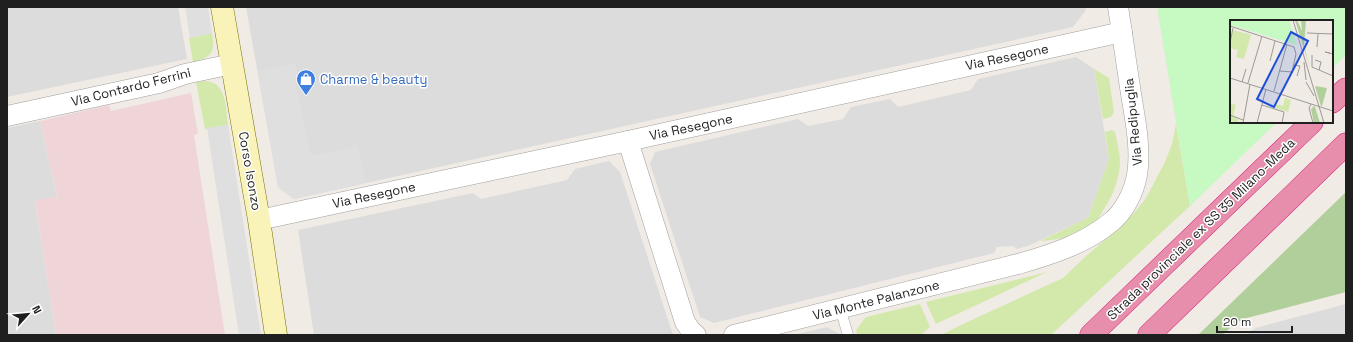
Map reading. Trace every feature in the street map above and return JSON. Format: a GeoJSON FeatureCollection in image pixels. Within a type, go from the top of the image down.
{"type":"FeatureCollection","features":[{"type":"Feature","properties":{"kind":"highway"},"geometry":{"type":"LineString","coordinates":[[1333,101],[1346,89]]}},
{"type":"Feature","properties":{"kind":"highway","name":"Strada provinciale ex SS 35 Milano-Meda"},"geometry":{"type":"LineString","coordinates":[[1091,335],[1311,123]]}},
{"type":"Feature","properties":{"kind":"highway"},"geometry":{"type":"LineString","coordinates":[[1149,335],[1346,144]]}},
{"type":"Feature","properties":{"kind":"street","name":"Corso Isonzo"},"geometry":{"type":"LineString","coordinates":[[222,7],[259,220],[276,335]]}},
{"type":"Feature","properties":{"kind":"street","name":"Via Redipuglia"},"geometry":{"type":"LineString","coordinates":[[1018,264],[1047,255],[1095,234],[1112,222],[1124,208],[1132,192],[1137,176],[1139,158],[1118,7]]}},
{"type":"Feature","properties":{"kind":"street","name":"Via Resegone"},"geometry":{"type":"LineString","coordinates":[[259,220],[628,141],[1122,32]]}},
{"type":"Feature","properties":{"kind":"street","name":"Via Contardo Ferrini"},"geometry":{"type":"LineString","coordinates":[[7,116],[159,83],[180,75],[232,64]]}},
{"type":"Feature","properties":{"kind":"street"},"geometry":{"type":"LineString","coordinates":[[628,141],[685,322],[691,331],[696,335]]}},
{"type":"Feature","properties":{"kind":"street","name":"Via Monte Palanzone"},"geometry":{"type":"LineString","coordinates":[[734,335],[1018,264]]}},
{"type":"Feature","properties":{"kind":"lane"},"geometry":{"type":"LineString","coordinates":[[840,308],[848,335]]}},
{"type":"Feature","properties":{"kind":"shaded area"},"geometry":{"type":"Polygon","coordinates":[[[7,7],[178,7],[187,59],[7,97],[7,7]]]}},
{"type":"Feature","properties":{"kind":"shaded area"},"geometry":{"type":"Polygon","coordinates":[[[185,7],[208,7],[212,33],[190,38],[185,7]]]}},
{"type":"Feature","properties":{"kind":"shaded area"},"geometry":{"type":"Polygon","coordinates":[[[246,7],[1085,7],[1086,10],[1073,27],[294,199],[278,187],[246,7]]]}},
{"type":"Feature","properties":{"kind":"shaded area"},"geometry":{"type":"Polygon","coordinates":[[[1076,57],[1094,69],[1109,159],[1088,218],[1030,245],[1017,249],[1013,246],[997,247],[994,253],[714,323],[700,317],[650,164],[655,152],[798,119],[808,126],[843,119],[851,107],[890,99],[898,107],[971,90],[978,79],[1076,57]]]}},
{"type":"Feature","properties":{"kind":"shaded area"},"geometry":{"type":"Polygon","coordinates":[[[295,63],[299,83],[296,84],[311,156],[358,146],[366,183],[294,199],[278,187],[258,71],[295,63]]]}},
{"type":"Feature","properties":{"kind":"shaded area"},"geometry":{"type":"Polygon","coordinates":[[[191,93],[198,134],[194,135],[225,335],[56,335],[35,201],[57,196],[40,121],[109,105],[111,111],[191,93]]]}},
{"type":"Feature","properties":{"kind":"shaded area"},"geometry":{"type":"Polygon","coordinates":[[[40,121],[57,197],[35,202],[56,335],[7,335],[7,128],[40,121]]]}},
{"type":"Feature","properties":{"kind":"shaded area"},"geometry":{"type":"Polygon","coordinates":[[[228,125],[261,335],[239,335],[207,128],[228,125]]]}},
{"type":"Feature","properties":{"kind":"shaded area"},"geometry":{"type":"Polygon","coordinates":[[[609,161],[620,172],[673,335],[314,335],[298,230],[473,193],[481,199],[567,180],[575,169],[609,161]]]}},
{"type":"Feature","properties":{"kind":"shaded area"},"geometry":{"type":"Polygon","coordinates":[[[1346,304],[1346,335],[1246,335],[1259,327],[1346,304]]]}},
{"type":"Feature","properties":{"kind":"shaded area"},"geometry":{"type":"Polygon","coordinates":[[[827,327],[841,335],[793,335],[827,327]]]}},
{"type":"Feature","properties":{"kind":"green space"},"geometry":{"type":"Polygon","coordinates":[[[1157,7],[1346,7],[1346,55],[1333,67],[1333,20],[1230,20],[1230,123],[1276,123],[1190,206],[1157,7]]]}},
{"type":"Feature","properties":{"kind":"green space"},"geometry":{"type":"Polygon","coordinates":[[[212,33],[213,45],[211,53],[204,58],[193,62],[189,38],[212,33]]]}},
{"type":"Feature","properties":{"kind":"green space"},"geometry":{"type":"Polygon","coordinates":[[[1094,69],[1109,78],[1114,112],[1111,117],[1103,119],[1094,69]]]}},
{"type":"Feature","properties":{"kind":"green space"},"geometry":{"type":"Polygon","coordinates":[[[206,81],[218,86],[222,91],[226,104],[228,125],[205,129],[196,82],[206,81]]]}},
{"type":"Feature","properties":{"kind":"green space"},"geometry":{"type":"Polygon","coordinates":[[[1176,124],[1190,206],[1051,335],[941,335],[1063,278],[1135,212],[1146,198],[1165,162],[1172,144],[1176,124]]]}},
{"type":"Feature","properties":{"kind":"green space"},"geometry":{"type":"Polygon","coordinates":[[[1112,130],[1115,132],[1120,159],[1118,179],[1110,199],[1100,216],[1089,227],[1076,234],[1055,240],[1040,241],[1088,218],[1109,159],[1105,132],[1112,130]]]}},
{"type":"Feature","properties":{"kind":"green space"},"geometry":{"type":"Polygon","coordinates":[[[1346,192],[1346,292],[1243,319],[1222,335],[1198,335],[1346,192]]]}},
{"type":"Feature","properties":{"kind":"green space"},"geometry":{"type":"Polygon","coordinates":[[[1047,272],[936,324],[926,302],[1047,272]]]}},
{"type":"Feature","properties":{"kind":"green space"},"geometry":{"type":"Polygon","coordinates":[[[920,304],[930,327],[921,335],[857,335],[856,330],[866,317],[920,304]]]}},
{"type":"Feature","properties":{"kind":"place","name":"Charme & beauty"},"geometry":{"type":"Point","coordinates":[306,96]}}]}
